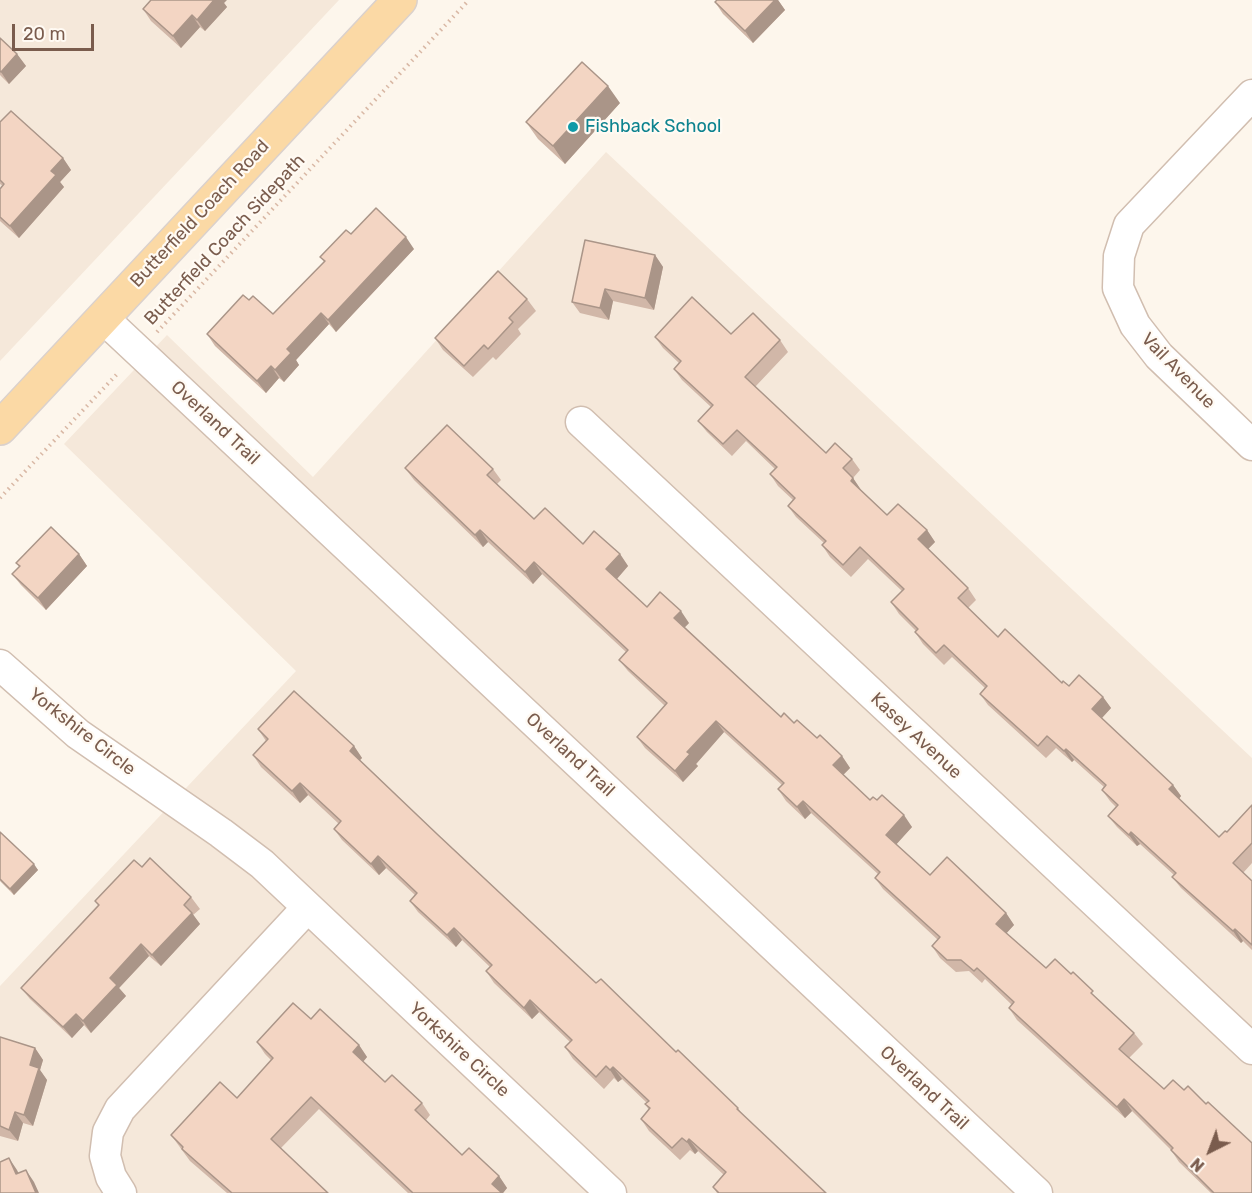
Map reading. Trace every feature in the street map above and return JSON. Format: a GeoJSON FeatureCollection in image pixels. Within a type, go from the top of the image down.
{"type":"FeatureCollection","features":[{"type":"Feature","properties":{"kind":"main road","name":"Butterfield Coach Road"},"geometry":{"type":"LineString","coordinates":[[0,428],[400,0]]}},
{"type":"Feature","properties":{"kind":"street","name":"Vail Avenue"},"geometry":{"type":"LineString","coordinates":[[1252,95],[1129,225],[1119,256],[1118,288],[1135,326],[1159,356],[1252,445]]}},
{"type":"Feature","properties":{"kind":"street","name":"Overland Trail"},"geometry":{"type":"LineString","coordinates":[[103,318],[1037,1193]]}},
{"type":"Feature","properties":{"kind":"street","name":"Kasey Avenue"},"geometry":{"type":"LineString","coordinates":[[581,422],[1252,1049]]}},
{"type":"Feature","properties":{"kind":"street","name":"Yorkshire Circle"},"geometry":{"type":"LineString","coordinates":[[0,665],[78,734],[254,858],[611,1193]]}},
{"type":"Feature","properties":{"kind":"street"},"geometry":{"type":"LineString","coordinates":[[122,1193],[111,1177],[105,1156],[108,1132],[120,1109],[307,908]]}},
{"type":"Feature","properties":{"kind":"path","name":"Butterfield Coach Sidepath"},"geometry":{"type":"LineString","coordinates":[[156,333],[469,0]]}},
{"type":"Feature","properties":{"kind":"path"},"geometry":{"type":"LineString","coordinates":[[0,498],[123,368]]}},
{"type":"Feature","properties":{"kind":"shaded area"},"geometry":{"type":"Polygon","coordinates":[[[0,0],[339,0],[0,361],[0,0]]]}},
{"type":"Feature","properties":{"kind":"shaded area"},"geometry":{"type":"Polygon","coordinates":[[[606,152],[1252,758],[1252,1193],[0,1193],[0,986],[296,671],[64,444],[167,335],[313,477],[606,152]]]}},
{"type":"Feature","properties":{"kind":"building"},"geometry":{"type":"Polygon","coordinates":[[[151,0],[214,0],[197,20],[192,15],[173,36],[143,9],[151,0]]]}},
{"type":"Feature","properties":{"kind":"building"},"geometry":{"type":"Polygon","coordinates":[[[717,0],[775,0],[745,31],[715,2],[717,0]]]}},
{"type":"Feature","properties":{"kind":"building"},"geometry":{"type":"Polygon","coordinates":[[[0,38],[17,54],[1,72],[0,71],[0,38]]]}},
{"type":"Feature","properties":{"kind":"building"},"geometry":{"type":"Polygon","coordinates":[[[582,62],[608,86],[553,146],[526,122],[582,62]]]}},
{"type":"Feature","properties":{"kind":"building"},"geometry":{"type":"Polygon","coordinates":[[[11,111],[63,158],[51,171],[56,175],[10,226],[0,217],[0,189],[4,184],[0,180],[0,122],[11,111]]]}},
{"type":"Feature","properties":{"kind":"building"},"geometry":{"type":"Polygon","coordinates":[[[376,208],[406,237],[328,320],[321,313],[287,349],[291,353],[275,370],[271,366],[257,381],[207,334],[243,295],[249,300],[253,296],[273,314],[325,261],[320,257],[346,230],[351,234],[376,208]]]}},
{"type":"Feature","properties":{"kind":"building"},"geometry":{"type":"Polygon","coordinates":[[[585,240],[655,255],[645,298],[605,289],[600,308],[572,302],[585,240]]]}},
{"type":"Feature","properties":{"kind":"building"},"geometry":{"type":"Polygon","coordinates":[[[498,271],[527,299],[509,318],[513,322],[488,349],[484,345],[464,366],[435,338],[498,271]]]}},
{"type":"Feature","properties":{"kind":"building"},"geometry":{"type":"Polygon","coordinates":[[[692,297],[731,334],[753,313],[780,340],[745,377],[826,453],[835,443],[852,459],[843,468],[853,478],[851,481],[887,515],[898,504],[927,530],[918,539],[968,588],[958,598],[998,637],[1005,629],[1062,683],[1063,681],[1069,686],[1079,675],[1103,697],[1092,709],[1173,785],[1169,789],[1219,837],[1225,831],[1227,832],[1252,805],[1252,843],[1233,863],[1252,881],[1252,945],[1172,877],[1176,873],[1131,832],[1129,835],[1108,816],[1118,805],[1102,790],[1106,785],[1066,749],[1064,751],[1047,736],[1038,746],[980,694],[987,686],[944,645],[936,653],[915,632],[918,629],[891,602],[904,589],[860,547],[843,565],[822,545],[826,541],[788,506],[795,498],[770,474],[777,467],[737,430],[723,444],[698,421],[713,405],[674,369],[681,361],[655,337],[692,297]]]}},
{"type":"Feature","properties":{"kind":"building"},"geometry":{"type":"Polygon","coordinates":[[[447,425],[493,469],[487,475],[534,519],[545,508],[583,544],[594,531],[620,554],[606,569],[647,607],[660,592],[681,611],[674,618],[781,717],[784,713],[794,723],[797,720],[817,738],[820,735],[842,756],[833,765],[870,800],[873,797],[877,800],[882,795],[904,815],[886,835],[930,875],[947,857],[1006,913],[996,924],[1046,968],[1055,959],[1093,991],[1091,993],[1134,1033],[1119,1049],[1164,1089],[1173,1080],[1184,1090],[1188,1086],[1252,1143],[1252,1193],[1214,1193],[1124,1099],[1117,1107],[1009,1008],[1014,1002],[977,968],[974,971],[961,960],[947,960],[932,946],[940,937],[875,878],[880,872],[803,801],[797,807],[778,789],[784,783],[716,721],[687,752],[690,754],[675,771],[637,737],[667,703],[619,660],[628,650],[534,562],[525,572],[480,530],[475,535],[405,468],[447,425]]]}},
{"type":"Feature","properties":{"kind":"building"},"geometry":{"type":"Polygon","coordinates":[[[51,527],[79,554],[38,598],[12,574],[20,566],[16,563],[51,527]]]}},
{"type":"Feature","properties":{"kind":"building"},"geometry":{"type":"Polygon","coordinates":[[[294,691],[354,746],[350,751],[437,834],[596,983],[601,979],[676,1052],[678,1050],[826,1193],[719,1193],[713,1187],[726,1172],[689,1139],[687,1142],[682,1138],[672,1148],[641,1119],[650,1108],[645,1104],[649,1101],[613,1067],[610,1070],[606,1066],[596,1077],[565,1047],[572,1040],[530,1000],[524,1008],[486,971],[492,965],[454,928],[447,935],[410,901],[417,893],[378,856],[371,864],[334,829],[341,821],[300,783],[292,791],[253,755],[268,739],[258,729],[294,691]]]}},
{"type":"Feature","properties":{"kind":"building"},"geometry":{"type":"Polygon","coordinates":[[[0,832],[34,864],[10,889],[0,879],[0,832]]]}},
{"type":"Feature","properties":{"kind":"building"},"geometry":{"type":"Polygon","coordinates":[[[150,858],[191,897],[184,905],[192,913],[152,955],[141,944],[110,978],[117,985],[83,1021],[76,1014],[63,1027],[21,988],[99,905],[95,901],[134,860],[142,867],[150,858]]]}},
{"type":"Feature","properties":{"kind":"building"},"geometry":{"type":"Polygon","coordinates":[[[293,1003],[311,1019],[320,1009],[359,1045],[353,1052],[385,1082],[392,1075],[422,1103],[415,1110],[462,1155],[469,1148],[499,1176],[492,1184],[502,1193],[413,1193],[311,1097],[271,1139],[328,1193],[232,1193],[182,1149],[183,1147],[171,1135],[220,1082],[237,1098],[273,1058],[257,1042],[293,1003]]]}},
{"type":"Feature","properties":{"kind":"building"},"geometry":{"type":"Polygon","coordinates":[[[0,1037],[35,1048],[30,1065],[39,1068],[24,1115],[15,1112],[9,1130],[0,1126],[0,1037]]]}},
{"type":"Feature","properties":{"kind":"building"},"geometry":{"type":"Polygon","coordinates":[[[9,1158],[16,1174],[26,1170],[36,1193],[0,1193],[0,1162],[9,1158]]]}},
{"type":"Feature","properties":{"kind":"place","name":"Fishback School"},"geometry":{"type":"Point","coordinates":[573,127]}}]}
